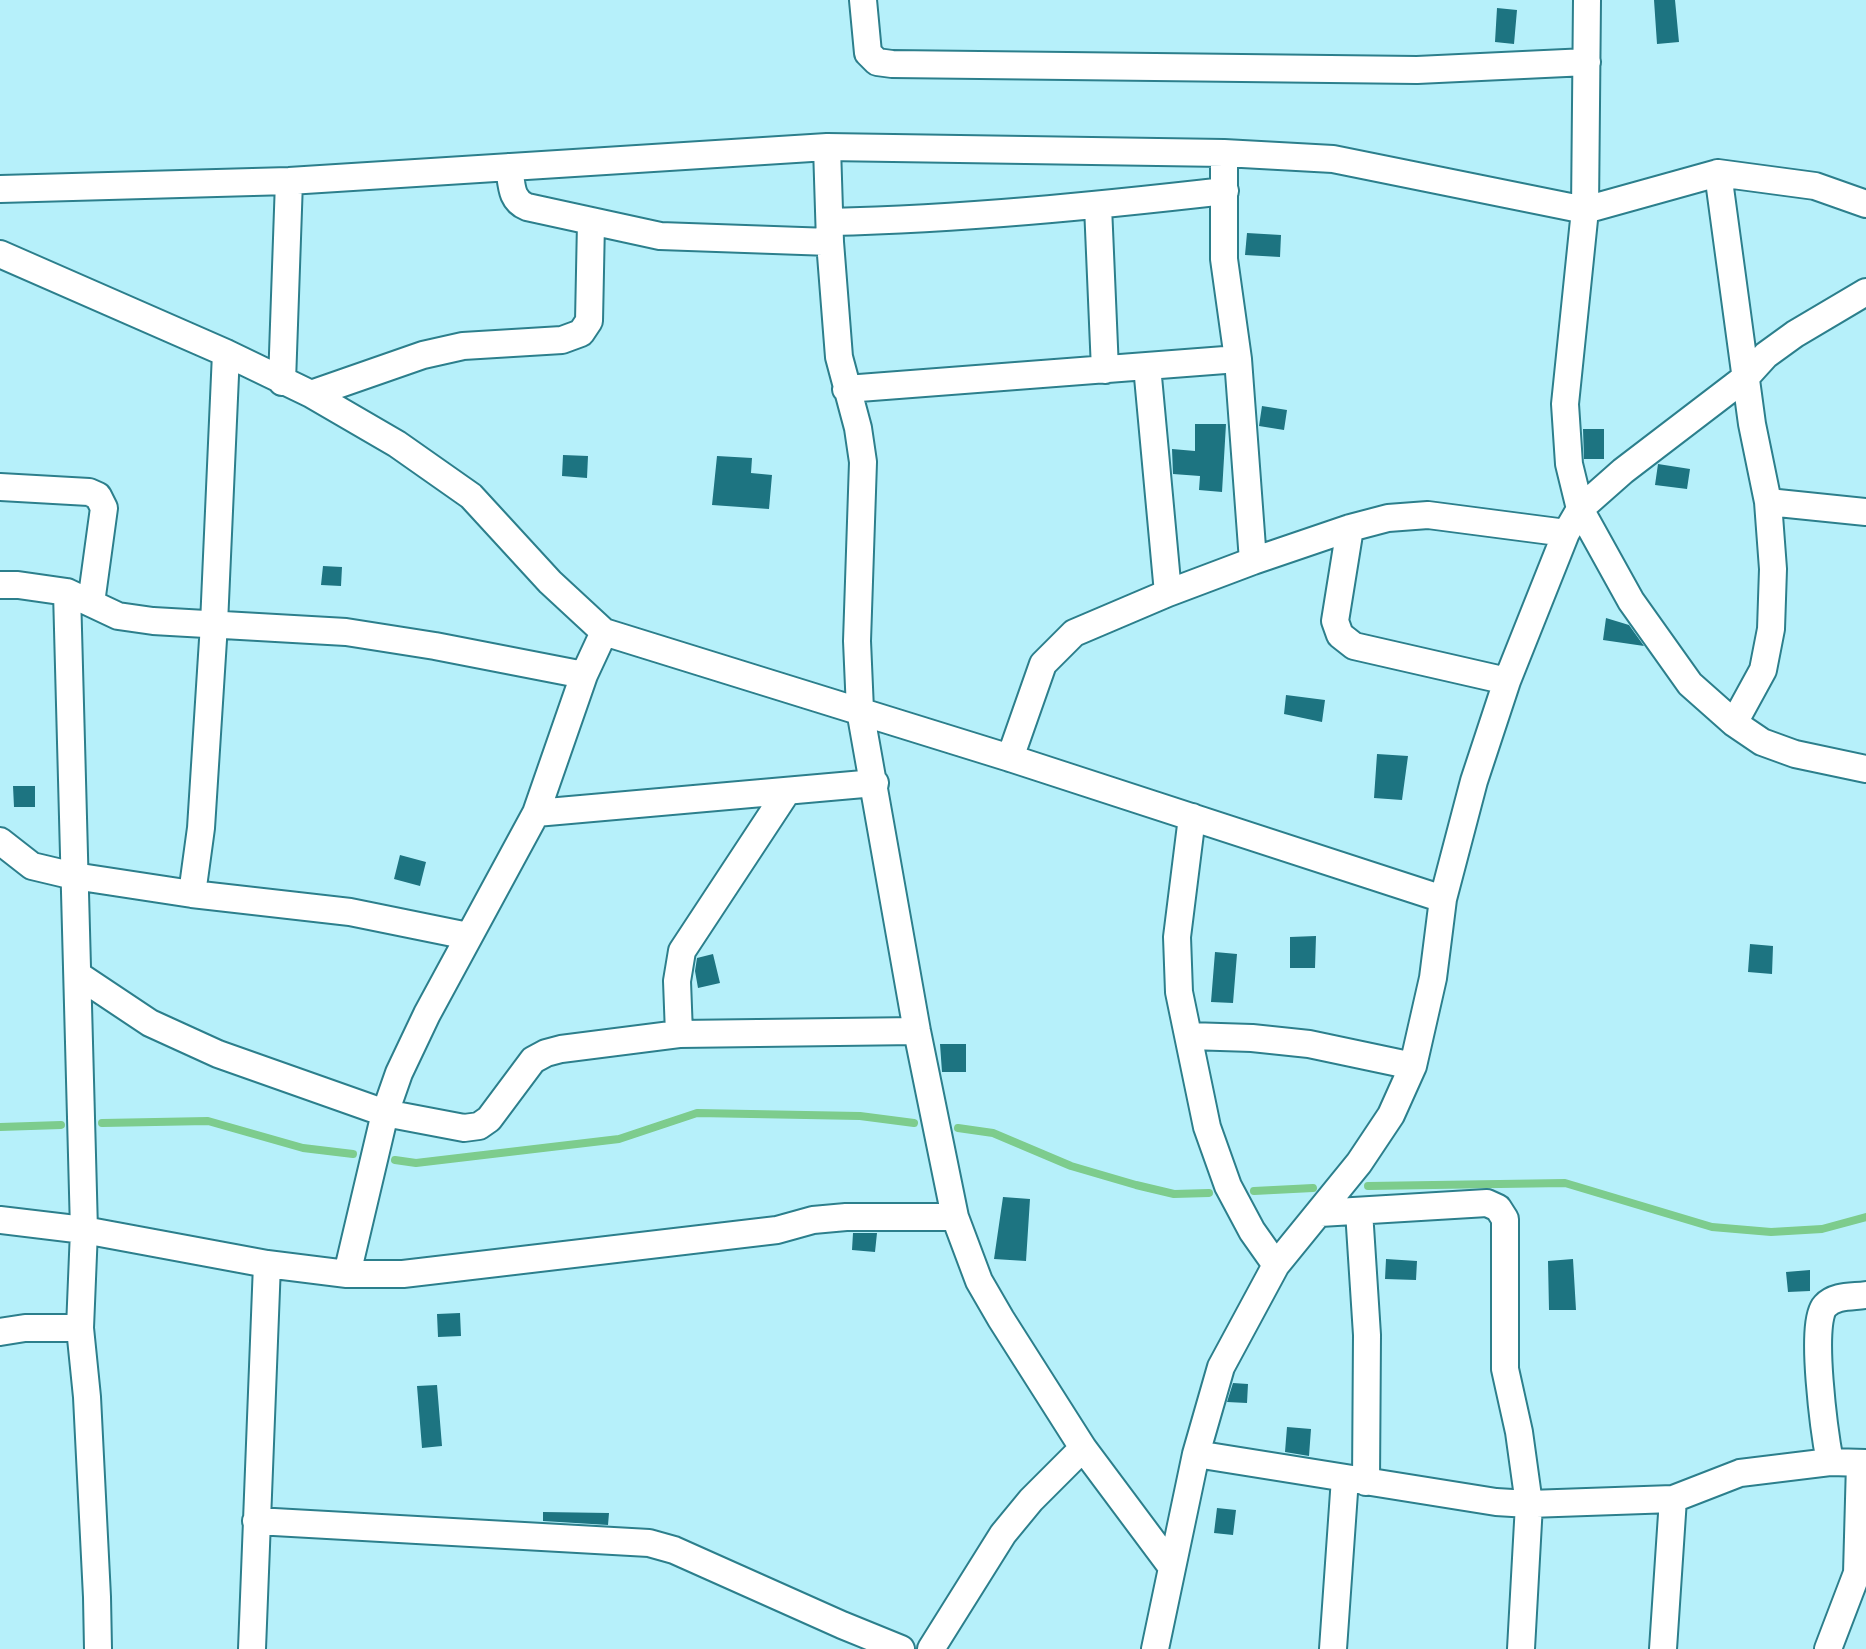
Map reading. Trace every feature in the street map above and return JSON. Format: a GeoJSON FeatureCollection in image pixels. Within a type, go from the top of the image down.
{"type":"FeatureCollection","features":[{"type":"Feature","properties":{"kind":"street"},"geometry":{"type":"LineString","coordinates":[[863,0],[868,53],[877,61],[892,64],[1416,70],[1587,62]]}},
{"type":"Feature","properties":{"kind":"street"},"geometry":{"type":"LineString","coordinates":[[1587,0],[1585,210],[1565,404],[1569,464],[1580,509],[1631,600],[1690,684],[1734,723],[1762,742],[1795,754],[1866,769]]}},
{"type":"Feature","properties":{"kind":"street"},"geometry":{"type":"LineString","coordinates":[[827,147],[839,357],[858,428],[863,462],[857,605],[860,710],[917,1031],[955,1217],[979,1281],[1083,1448],[1171,1566]]}},
{"type":"Feature","properties":{"kind":"street"},"geometry":{"type":"LineString","coordinates":[[0,189],[289,181],[827,147],[1224,153],[1332,159],[1585,210],[1718,173],[1815,186],[1866,204]]}},
{"type":"Feature","properties":{"kind":"street"},"geometry":{"type":"LineString","coordinates":[[1224,153],[1224,259],[1238,359],[1253,561]]}},
{"type":"Feature","properties":{"kind":"street"},"geometry":{"type":"LineString","coordinates":[[509,167],[513,196],[518,203],[660,236],[830,232],[932,219],[1098,206],[1225,191]]}},
{"type":"Feature","properties":{"kind":"street"},"geometry":{"type":"LineString","coordinates":[[1718,173],[1746,377],[1768,502],[1773,569],[1771,629],[1763,670],[1734,723]]}},
{"type":"Feature","properties":{"kind":"street"},"geometry":{"type":"LineString","coordinates":[[282,382],[289,181]]}},
{"type":"Feature","properties":{"kind":"street"},"geometry":{"type":"LineString","coordinates":[[1098,206],[1105,370]]}},
{"type":"Feature","properties":{"kind":"street"},"geometry":{"type":"LineString","coordinates":[[311,394],[387,367],[463,346],[562,340],[580,333],[589,321],[591,222]]}},
{"type":"Feature","properties":{"kind":"street"},"geometry":{"type":"LineString","coordinates":[[0,254],[226,353],[311,394],[397,444],[471,496],[550,582],[604,632],[860,710],[1443,899]]}},
{"type":"Feature","properties":{"kind":"street"},"geometry":{"type":"LineString","coordinates":[[1157,1649],[1171,1566],[1195,1454],[1221,1367],[1276,1265],[1359,1163],[1391,1115],[1413,1066],[1433,978],[1443,899],[1474,781],[1507,681],[1566,533],[1580,509],[1623,471],[1746,377],[1776,348],[1866,292]]}},
{"type":"Feature","properties":{"kind":"street"},"geometry":{"type":"LineString","coordinates":[[1837,310],[1866,313]]}},
{"type":"Feature","properties":{"kind":"street"},"geometry":{"type":"LineString","coordinates":[[192,894],[201,828],[214,624],[226,353]]}},
{"type":"Feature","properties":{"kind":"street"},"geometry":{"type":"LineString","coordinates":[[846,389],[1238,359]]}},
{"type":"Feature","properties":{"kind":"street"},"geometry":{"type":"LineString","coordinates":[[1147,366],[1168,593]]}},
{"type":"Feature","properties":{"kind":"street"},"geometry":{"type":"LineString","coordinates":[[0,487],[89,492],[98,496],[104,508],[79,597],[74,876],[84,1230],[80,1328],[87,1397],[98,1649]]}},
{"type":"Feature","properties":{"kind":"street"},"geometry":{"type":"LineString","coordinates":[[1768,502],[1866,512]]}},
{"type":"Feature","properties":{"kind":"street"},"geometry":{"type":"LineString","coordinates":[[1010,758],[1043,664],[1074,633],[1168,593],[1253,561],[1388,518],[1428,516],[1566,533]]}},
{"type":"Feature","properties":{"kind":"street"},"geometry":{"type":"LineString","coordinates":[[1350,528],[1335,621],[1340,635],[1354,646],[1507,681]]}},
{"type":"Feature","properties":{"kind":"street"},"geometry":{"type":"LineString","coordinates":[[0,585],[18,585],[79,597],[118,616],[153,621],[346,632],[584,675]]}},
{"type":"Feature","properties":{"kind":"street"},"geometry":{"type":"LineString","coordinates":[[347,1274],[385,1112],[399,1073],[468,936],[536,813],[584,675],[604,632]]}},
{"type":"Feature","properties":{"kind":"street"},"geometry":{"type":"LineString","coordinates":[[536,813],[786,793],[875,783]]}},
{"type":"Feature","properties":{"kind":"street"},"geometry":{"type":"LineString","coordinates":[[679,1034],[677,981],[681,951],[786,793]]}},
{"type":"Feature","properties":{"kind":"street"},"geometry":{"type":"LineString","coordinates":[[1192,817],[1177,937],[1179,992],[1207,1127],[1228,1186],[1252,1231],[1276,1265]]}},
{"type":"Feature","properties":{"kind":"street"},"geometry":{"type":"LineString","coordinates":[[0,841],[33,866],[74,876],[192,894],[350,912],[468,936]]}},
{"type":"Feature","properties":{"kind":"street"},"geometry":{"type":"LineString","coordinates":[[78,975],[150,1023],[218,1054],[385,1112],[464,1128],[479,1126],[489,1119],[533,1060],[546,1053],[679,1034],[917,1031]]}},
{"type":"Feature","properties":{"kind":"street"},"geometry":{"type":"LineString","coordinates":[[1189,1036],[1252,1038],[1309,1044],[1413,1066]]}},
{"type":"Feature","properties":{"kind":"street"},"geometry":{"type":"LineString","coordinates":[[1320,1213],[1487,1203],[1498,1208],[1505,1219],[1505,1369],[1519,1432],[1529,1504],[1521,1649]]}},
{"type":"Feature","properties":{"kind":"street"},"geometry":{"type":"LineString","coordinates":[[1333,1649],[1355,1480],[1367,1335],[1359,1211]]}},
{"type":"Feature","properties":{"kind":"street"},"geometry":{"type":"LineString","coordinates":[[0,1220],[84,1230],[267,1264],[347,1274],[403,1274],[778,1230],[824,1219],[955,1217]]}},
{"type":"Feature","properties":{"kind":"street"},"geometry":{"type":"LineString","coordinates":[[252,1649],[267,1264]]}},
{"type":"Feature","properties":{"kind":"street"},"geometry":{"type":"LineString","coordinates":[[1829,1462],[1823,1426],[1818,1329],[1823,1307],[1836,1298],[1866,1295]]}},
{"type":"Feature","properties":{"kind":"street"},"geometry":{"type":"LineString","coordinates":[[0,1332],[25,1328],[80,1328]]}},
{"type":"Feature","properties":{"kind":"street"},"geometry":{"type":"LineString","coordinates":[[931,1649],[1003,1534],[1031,1500],[1083,1448]]}},
{"type":"Feature","properties":{"kind":"street"},"geometry":{"type":"LineString","coordinates":[[1195,1454],[1496,1502],[1529,1504],[1673,1499],[1740,1472],[1829,1462],[1863,1463],[1857,1573],[1828,1649]]}},
{"type":"Feature","properties":{"kind":"street"},"geometry":{"type":"LineString","coordinates":[[1663,1649],[1673,1499]]}},
{"type":"Feature","properties":{"kind":"street"},"geometry":{"type":"LineString","coordinates":[[256,1521],[649,1543],[674,1550],[901,1649]]}},
{"type":"Feature","properties":{"kind":"building"},"geometry":{"type":"Polygon","coordinates":[[[1654,0],[1675,0],[1679,42],[1657,44],[1654,0]]]}},
{"type":"Feature","properties":{"kind":"building"},"geometry":{"type":"Polygon","coordinates":[[[1497,8],[1517,10],[1514,44],[1495,42],[1497,8]]]}},
{"type":"Feature","properties":{"kind":"building"},"geometry":{"type":"Polygon","coordinates":[[[1247,233],[1281,235],[1280,257],[1245,255],[1247,233]]]}},
{"type":"Feature","properties":{"kind":"building"},"geometry":{"type":"Polygon","coordinates":[[[1262,406],[1287,410],[1284,430],[1259,426],[1262,406]]]}},
{"type":"Feature","properties":{"kind":"building"},"geometry":{"type":"Polygon","coordinates":[[[1195,424],[1226,424],[1222,492],[1199,490],[1200,476],[1173,474],[1172,449],[1195,451],[1195,424]]]}},
{"type":"Feature","properties":{"kind":"building"},"geometry":{"type":"Polygon","coordinates":[[[1583,429],[1604,429],[1604,459],[1584,459],[1583,429]]]}},
{"type":"Feature","properties":{"kind":"building"},"geometry":{"type":"Polygon","coordinates":[[[563,455],[588,456],[587,478],[562,476],[563,455]]]}},
{"type":"Feature","properties":{"kind":"building"},"geometry":{"type":"Polygon","coordinates":[[[717,456],[752,458],[751,473],[772,475],[769,509],[712,505],[717,456]]]}},
{"type":"Feature","properties":{"kind":"building"},"geometry":{"type":"Polygon","coordinates":[[[1658,464],[1690,469],[1687,489],[1655,485],[1658,464]]]}},
{"type":"Feature","properties":{"kind":"building"},"geometry":{"type":"Polygon","coordinates":[[[323,566],[342,567],[341,586],[321,585],[323,566]]]}},
{"type":"Feature","properties":{"kind":"building"},"geometry":{"type":"Polygon","coordinates":[[[1606,618],[1629,625],[1644,646],[1603,640],[1606,618]]]}},
{"type":"Feature","properties":{"kind":"building"},"geometry":{"type":"Polygon","coordinates":[[[1286,695],[1325,700],[1322,722],[1284,714],[1286,695]]]}},
{"type":"Feature","properties":{"kind":"building"},"geometry":{"type":"Polygon","coordinates":[[[1377,754],[1408,756],[1402,800],[1374,798],[1377,754]]]}},
{"type":"Feature","properties":{"kind":"building"},"geometry":{"type":"Polygon","coordinates":[[[13,786],[35,786],[35,807],[14,807],[13,786]]]}},
{"type":"Feature","properties":{"kind":"building"},"geometry":{"type":"Polygon","coordinates":[[[400,855],[426,862],[420,886],[394,879],[400,855]]]}},
{"type":"Feature","properties":{"kind":"building"},"geometry":{"type":"Polygon","coordinates":[[[1316,936],[1315,968],[1290,968],[1290,937],[1316,936]]]}},
{"type":"Feature","properties":{"kind":"building"},"geometry":{"type":"Polygon","coordinates":[[[1750,944],[1773,946],[1772,974],[1748,972],[1750,944]]]}},
{"type":"Feature","properties":{"kind":"building"},"geometry":{"type":"Polygon","coordinates":[[[1215,952],[1237,954],[1233,1003],[1211,1002],[1215,952]]]}},
{"type":"Feature","properties":{"kind":"building"},"geometry":{"type":"Polygon","coordinates":[[[713,954],[720,983],[698,988],[695,971],[697,958],[713,954]]]}},
{"type":"Feature","properties":{"kind":"building"},"geometry":{"type":"Polygon","coordinates":[[[940,1044],[966,1044],[966,1072],[942,1072],[940,1044]]]}},
{"type":"Feature","properties":{"kind":"building"},"geometry":{"type":"Polygon","coordinates":[[[1003,1197],[1030,1199],[1026,1261],[994,1259],[1003,1197]]]}},
{"type":"Feature","properties":{"kind":"building"},"geometry":{"type":"Polygon","coordinates":[[[853,1233],[877,1233],[875,1252],[852,1250],[853,1233]]]}},
{"type":"Feature","properties":{"kind":"building"},"geometry":{"type":"Polygon","coordinates":[[[1386,1259],[1417,1261],[1416,1280],[1385,1279],[1386,1259]]]}},
{"type":"Feature","properties":{"kind":"building"},"geometry":{"type":"Polygon","coordinates":[[[1573,1259],[1576,1310],[1549,1310],[1548,1261],[1573,1259]]]}},
{"type":"Feature","properties":{"kind":"building"},"geometry":{"type":"Polygon","coordinates":[[[1810,1270],[1810,1291],[1788,1292],[1786,1272],[1810,1270]]]}},
{"type":"Feature","properties":{"kind":"building"},"geometry":{"type":"Polygon","coordinates":[[[460,1313],[461,1336],[438,1337],[437,1314],[460,1313]]]}},
{"type":"Feature","properties":{"kind":"building"},"geometry":{"type":"Polygon","coordinates":[[[1233,1383],[1248,1384],[1247,1403],[1227,1402],[1233,1383]]]}},
{"type":"Feature","properties":{"kind":"building"},"geometry":{"type":"Polygon","coordinates":[[[437,1385],[442,1446],[422,1448],[417,1386],[437,1385]]]}},
{"type":"Feature","properties":{"kind":"building"},"geometry":{"type":"Polygon","coordinates":[[[1287,1427],[1311,1429],[1309,1456],[1285,1452],[1287,1427]]]}},
{"type":"Feature","properties":{"kind":"building"},"geometry":{"type":"Polygon","coordinates":[[[1217,1508],[1236,1510],[1233,1535],[1214,1533],[1217,1508]]]}},
{"type":"Feature","properties":{"kind":"building"},"geometry":{"type":"Polygon","coordinates":[[[543,1512],[609,1513],[608,1525],[543,1521],[543,1512]]]}},
{"type":"Feature","properties":{"kind":"waterway"},"geometry":{"type":"LineString","coordinates":[[395,1160],[416,1163],[619,1139],[697,1113],[860,1116],[914,1123]]}},
{"type":"Feature","properties":{"kind":"waterway"},"geometry":{"type":"LineString","coordinates":[[102,1123],[208,1121],[303,1148],[353,1154]]}},
{"type":"Feature","properties":{"kind":"waterway"},"geometry":{"type":"LineString","coordinates":[[0,1127],[61,1125]]}},
{"type":"Feature","properties":{"kind":"waterway"},"geometry":{"type":"LineString","coordinates":[[958,1128],[993,1133],[1071,1166],[1136,1185],[1174,1194],[1209,1193]]}},
{"type":"Feature","properties":{"kind":"waterway"},"geometry":{"type":"LineString","coordinates":[[1368,1186],[1565,1183],[1712,1227],[1771,1232],[1822,1229],[1866,1217]]}},
{"type":"Feature","properties":{"kind":"waterway"},"geometry":{"type":"LineString","coordinates":[[1254,1191],[1313,1188]]}}]}
